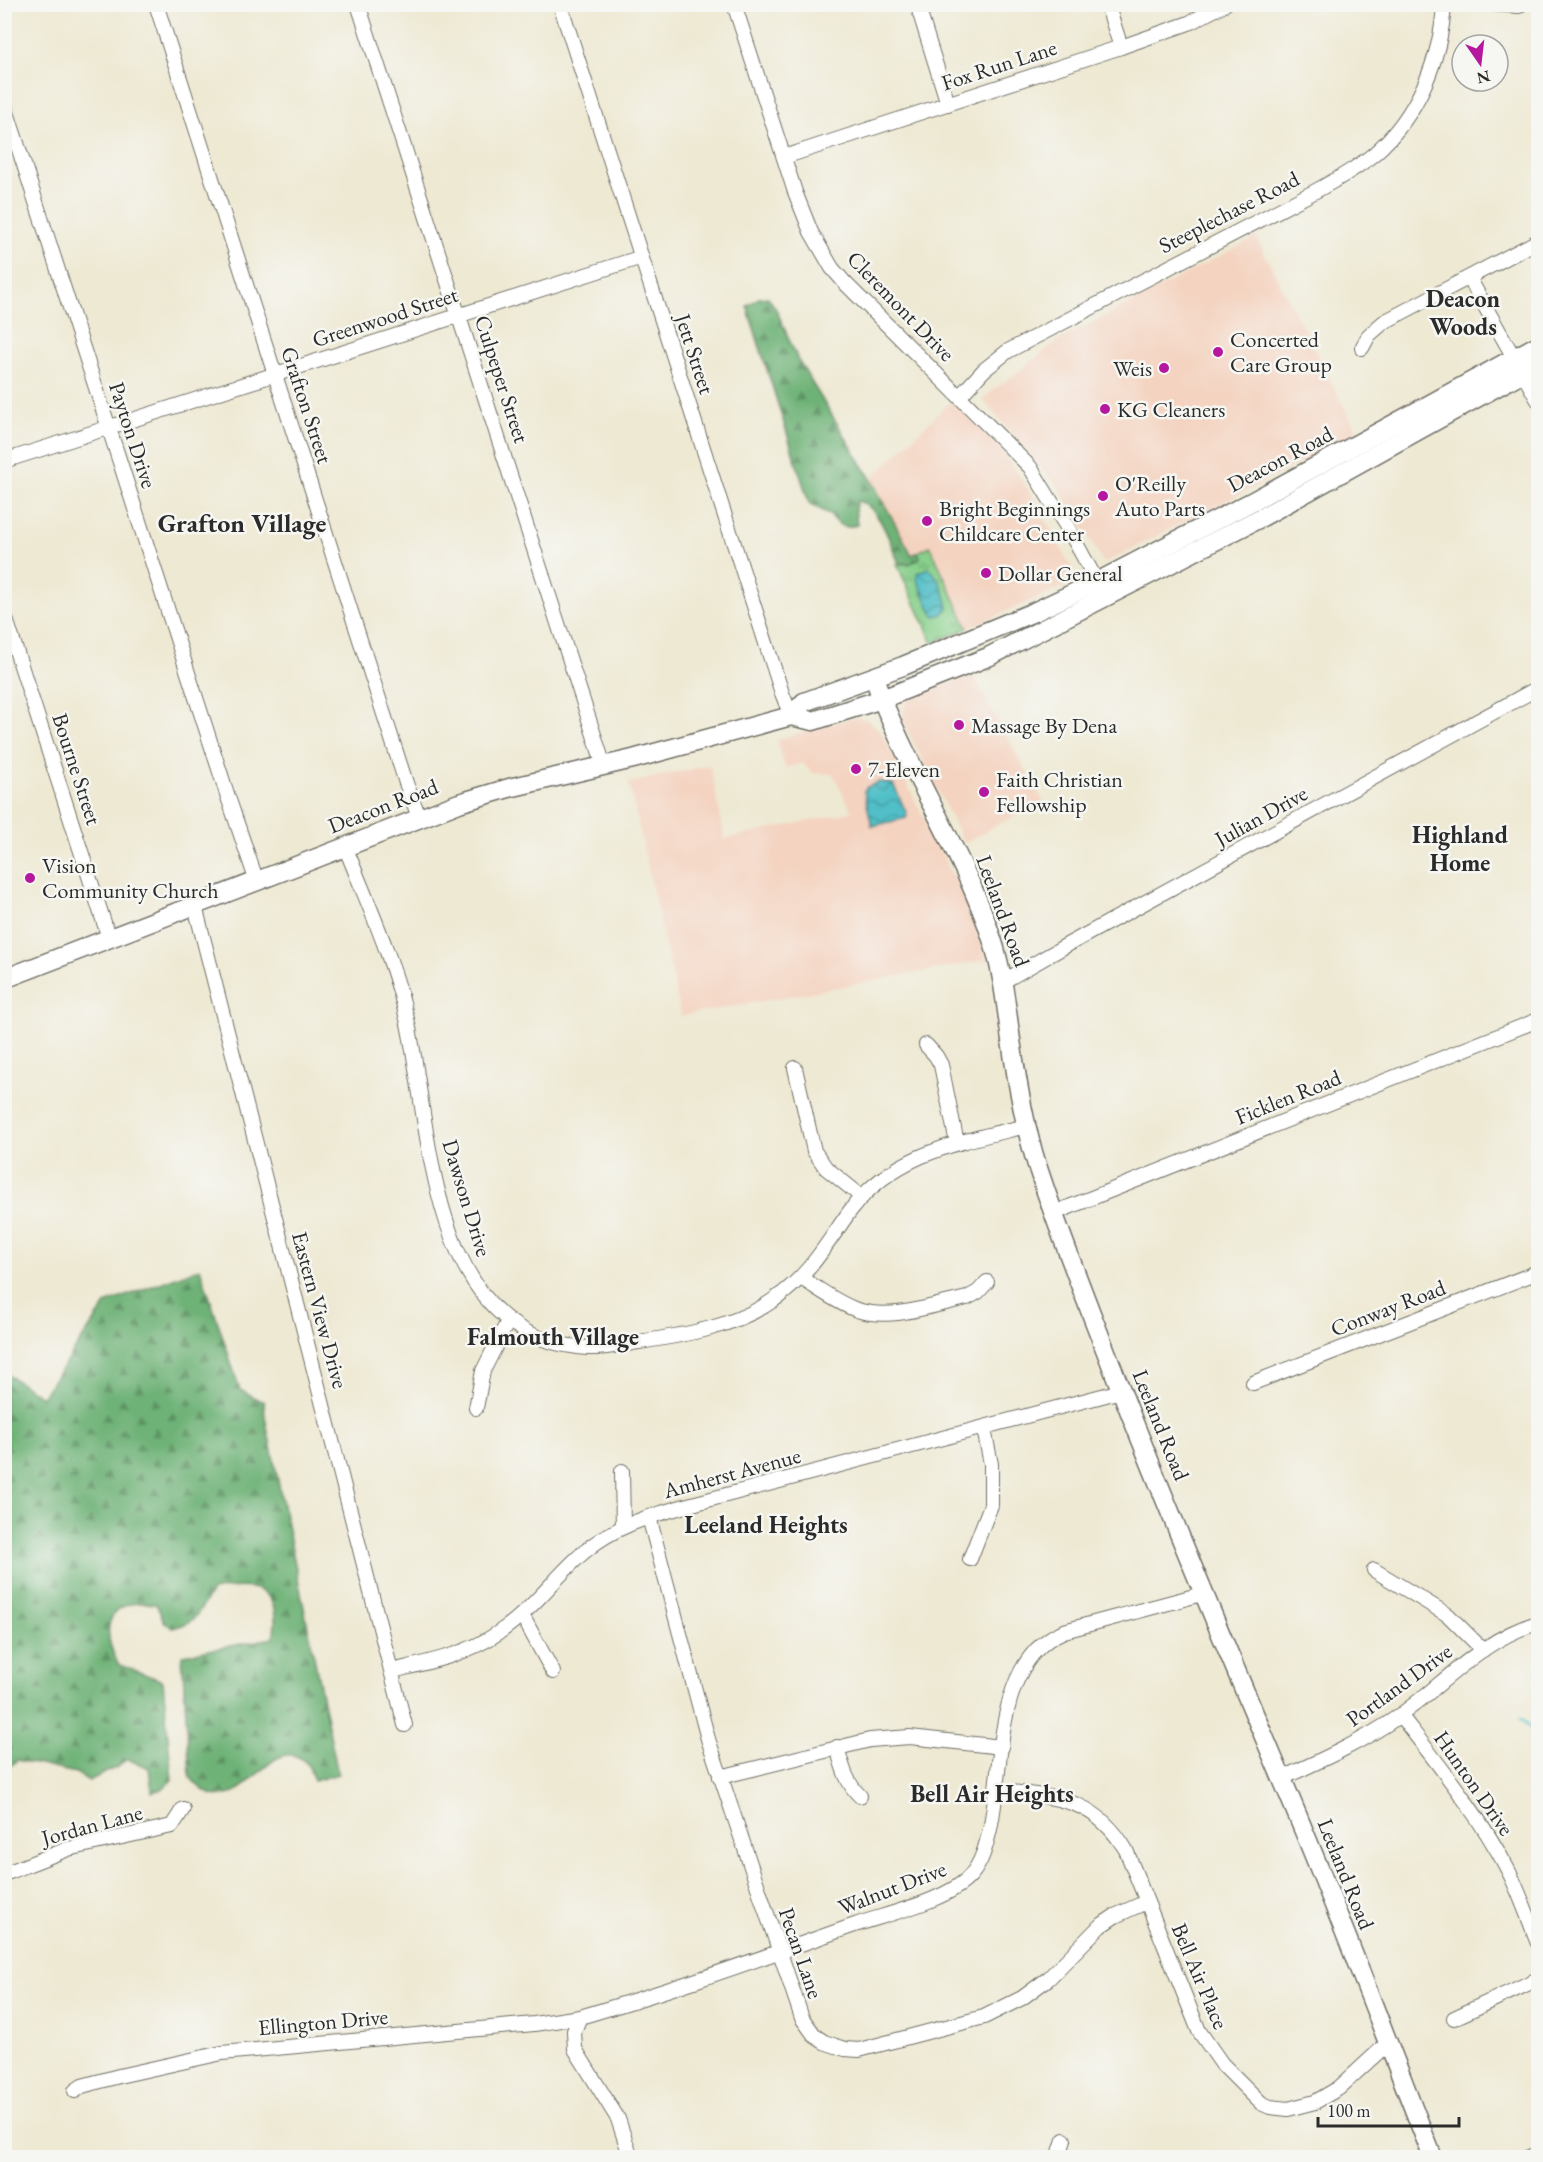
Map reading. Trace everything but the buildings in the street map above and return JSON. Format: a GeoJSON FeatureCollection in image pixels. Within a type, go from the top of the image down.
{"type":"FeatureCollection","features":[{"type":"Feature","properties":{"kind":"main road","name":"Deacon Road"},"geometry":{"type":"LineString","coordinates":[[4,979],[419,817],[510,788],[791,717],[813,721],[882,699],[988,657],[1253,501],[1526,364],[1539,345]]}},
{"type":"Feature","properties":{"kind":"main road","name":"Deacon Road"},"geometry":{"type":"LineString","coordinates":[[791,717],[804,702],[874,677],[1034,612],[1101,590]]}},
{"type":"Feature","properties":{"kind":"main road"},"geometry":{"type":"LineString","coordinates":[[874,677],[882,699]]}},
{"type":"Feature","properties":{"kind":"main road","name":"Leeland Road"},"geometry":{"type":"LineString","coordinates":[[882,699],[889,719],[977,900],[992,937],[1004,981],[1015,1066],[1026,1126],[1036,1163],[1121,1392],[1202,1594],[1282,1778],[1433,2157]]}},
{"type":"Feature","properties":{"kind":"street","name":"Grafton Street"},"geometry":{"type":"LineString","coordinates":[[156,4],[406,783],[419,817]]}},
{"type":"Feature","properties":{"kind":"street","name":"Culpeper Street"},"geometry":{"type":"LineString","coordinates":[[358,4],[604,766]]}},
{"type":"Feature","properties":{"kind":"street","name":"Jett Street"},"geometry":{"type":"LineString","coordinates":[[560,4],[791,717]]}},
{"type":"Feature","properties":{"kind":"street","name":"Cleremont Drive"},"geometry":{"type":"LineString","coordinates":[[734,4],[811,232],[832,268],[1030,467],[1101,590]]}},
{"type":"Feature","properties":{"kind":"street"},"geometry":{"type":"LineString","coordinates":[[916,4],[948,104]]}},
{"type":"Feature","properties":{"kind":"street"},"geometry":{"type":"LineString","coordinates":[[1107,4],[1121,47]]}},
{"type":"Feature","properties":{"kind":"street","name":"Fox Run Lane"},"geometry":{"type":"LineString","coordinates":[[784,157],[1121,47],[1189,23],[1225,4]]}},
{"type":"Feature","properties":{"kind":"street","name":"Steeplechase Road"},"geometry":{"type":"LineString","coordinates":[[960,396],[984,370],[1008,351],[1312,193],[1342,176],[1376,152],[1402,123],[1426,80],[1438,50],[1444,4]]}},
{"type":"Feature","properties":{"kind":"street"},"geometry":{"type":"LineString","coordinates":[[1492,4],[1519,6]]}},
{"type":"Feature","properties":{"kind":"street","name":"Payton Drive"},"geometry":{"type":"LineString","coordinates":[[4,103],[257,882]]}},
{"type":"Feature","properties":{"kind":"street"},"geometry":{"type":"LineString","coordinates":[[1362,348],[1370,335],[1384,322],[1539,241]]}},
{"type":"Feature","properties":{"kind":"street","name":"Greenwood Street"},"geometry":{"type":"LineString","coordinates":[[4,461],[642,257]]}},
{"type":"Feature","properties":{"kind":"street"},"geometry":{"type":"LineString","coordinates":[[1469,278],[1526,364],[1539,400]]}},
{"type":"Feature","properties":{"kind":"street","name":"Bourne Street"},"geometry":{"type":"LineString","coordinates":[[4,613],[109,938]]}},
{"type":"Feature","properties":{"kind":"street","name":"Julian Drive"},"geometry":{"type":"LineString","coordinates":[[1004,981],[1539,688]]}},
{"type":"Feature","properties":{"kind":"street","name":"Dawson Drive"},"geometry":{"type":"LineString","coordinates":[[345,846],[397,983],[406,1015],[417,1062],[433,1172],[460,1256],[479,1291],[489,1304],[508,1321],[534,1335],[577,1347],[605,1347],[681,1336],[740,1318],[774,1301],[801,1278],[816,1262],[862,1197],[877,1182],[911,1160],[957,1143],[1026,1126]]}},
{"type":"Feature","properties":{"kind":"street","name":"Eastern View Drive"},"geometry":{"type":"LineString","coordinates":[[195,906],[405,1725]]}},
{"type":"Feature","properties":{"kind":"street","name":"Ficklen Road"},"geometry":{"type":"LineString","coordinates":[[1054,1213],[1539,1020]]}},
{"type":"Feature","properties":{"kind":"street"},"geometry":{"type":"LineString","coordinates":[[926,1045],[941,1065],[957,1143]]}},
{"type":"Feature","properties":{"kind":"street"},"geometry":{"type":"LineString","coordinates":[[795,1068],[814,1151],[826,1168],[862,1197]]}},
{"type":"Feature","properties":{"kind":"street","name":"Conway Road"},"geometry":{"type":"LineString","coordinates":[[1253,1383],[1539,1272]]}},
{"type":"Feature","properties":{"kind":"street"},"geometry":{"type":"LineString","coordinates":[[801,1278],[846,1305],[871,1313],[887,1314],[967,1298],[978,1292],[987,1282]]}},
{"type":"Feature","properties":{"kind":"street"},"geometry":{"type":"LineString","coordinates":[[476,1408],[483,1371],[508,1321]]}},
{"type":"Feature","properties":{"kind":"street","name":"Amherst Avenue"},"geometry":{"type":"LineString","coordinates":[[392,1671],[464,1652],[498,1633],[522,1615],[585,1551],[623,1527],[649,1517],[1121,1392]]}},
{"type":"Feature","properties":{"kind":"street"},"geometry":{"type":"LineString","coordinates":[[970,1558],[991,1505],[991,1464],[984,1429]]}},
{"type":"Feature","properties":{"kind":"street"},"geometry":{"type":"LineString","coordinates":[[622,1471],[623,1527]]}},
{"type":"Feature","properties":{"kind":"street","name":"Pecan Lane"},"geometry":{"type":"LineString","coordinates":[[649,1517],[690,1675],[720,1777],[778,1952],[806,2026],[824,2042],[845,2049],[859,2049],[968,2023],[1004,2009],[1049,1978],[1100,1926],[1115,1916],[1146,1902]]}},
{"type":"Feature","properties":{"kind":"street"},"geometry":{"type":"LineString","coordinates":[[1374,1570],[1448,1615],[1483,1650]]}},
{"type":"Feature","properties":{"kind":"street","name":"Walnut Drive"},"geometry":{"type":"LineString","coordinates":[[579,2017],[631,2002],[778,1952],[942,1895],[959,1886],[970,1876],[982,1858],[992,1819],[1002,1747],[1014,1687],[1028,1659],[1044,1642],[1064,1631],[1202,1594]]}},
{"type":"Feature","properties":{"kind":"street"},"geometry":{"type":"LineString","coordinates":[[522,1615],[553,1672]]}},
{"type":"Feature","properties":{"kind":"street","name":"Portland Drive"},"geometry":{"type":"LineString","coordinates":[[1282,1778],[1354,1744],[1400,1715],[1483,1650],[1513,1632],[1539,1623]]}},
{"type":"Feature","properties":{"kind":"street","name":"Hunton Drive"},"geometry":{"type":"LineString","coordinates":[[1400,1715],[1462,1796],[1490,1840],[1508,1870],[1539,1942]]}},
{"type":"Feature","properties":{"kind":"street"},"geometry":{"type":"LineString","coordinates":[[720,1777],[870,1740],[910,1737],[1002,1747]]}},
{"type":"Feature","properties":{"kind":"street"},"geometry":{"type":"LineString","coordinates":[[837,1747],[845,1775],[860,1796]]}},
{"type":"Feature","properties":{"kind":"street","name":"Bell Air Place"},"geometry":{"type":"LineString","coordinates":[[996,1790],[1060,1799],[1088,1809],[1108,1826],[1126,1850],[1199,2031],[1222,2064],[1261,2103],[1270,2107],[1288,2109],[1316,2102],[1339,2088],[1388,2043]]}},
{"type":"Feature","properties":{"kind":"street","name":"Jordan Lane"},"geometry":{"type":"LineString","coordinates":[[4,1874],[68,1849],[171,1826],[183,1809]]}},
{"type":"Feature","properties":{"kind":"street"},"geometry":{"type":"LineString","coordinates":[[1454,2018],[1539,1978]]}},
{"type":"Feature","properties":{"kind":"street"},"geometry":{"type":"LineString","coordinates":[[579,2017],[574,2031],[575,2049],[618,2119],[630,2157]]}},
{"type":"Feature","properties":{"kind":"street","name":"Ellington Drive"},"geometry":{"type":"LineString","coordinates":[[75,2091],[82,2086],[119,2076],[222,2053],[534,2025],[579,2017]]}},
{"type":"Feature","properties":{"kind":"street"},"geometry":{"type":"LineString","coordinates":[[1058,2157],[1064,2140]]}},
{"type":"Feature","properties":{"kind":"street"},"geometry":{"type":"LineString","coordinates":[[1527,2157],[1539,2153]]}},
{"type":"Feature","properties":{"kind":"shaded area"},"geometry":{"type":"Polygon","coordinates":[[[1256,237],[1358,434],[1104,563],[1061,491],[982,399],[1061,339],[1256,237]]]}},
{"type":"Feature","properties":{"kind":"shaded area"},"geometry":{"type":"Polygon","coordinates":[[[953,399],[1004,453],[1028,489],[1072,568],[1066,586],[968,628],[931,547],[912,555],[871,479],[953,399]]]}},
{"type":"Feature","properties":{"kind":"shaded area"},"geometry":{"type":"Polygon","coordinates":[[[972,674],[1043,801],[964,843],[904,723],[903,711],[912,697],[972,674]]]}},
{"type":"Feature","properties":{"kind":"shaded area"},"geometry":{"type":"Polygon","coordinates":[[[854,717],[867,719],[881,732],[967,904],[987,960],[681,1016],[629,783],[710,765],[725,839],[852,812],[833,774],[812,773],[803,763],[785,768],[777,740],[854,717]]]}},
{"type":"Feature","properties":{"kind":"green space"},"geometry":{"type":"Polygon","coordinates":[[[768,297],[776,309],[798,360],[871,479],[912,555],[918,552],[920,558],[915,561],[899,563],[878,517],[865,504],[857,501],[855,508],[857,525],[845,527],[809,503],[747,306],[759,298],[768,297]]]}},
{"type":"Feature","properties":{"kind":"green space"},"geometry":{"type":"Polygon","coordinates":[[[930,546],[968,628],[933,643],[897,564],[909,564],[920,558],[918,552],[930,546]]]}},
{"type":"Feature","properties":{"kind":"green space"},"geometry":{"type":"Polygon","coordinates":[[[200,1268],[240,1390],[264,1402],[265,1417],[338,1774],[314,1781],[306,1762],[287,1755],[274,1760],[236,1791],[222,1796],[207,1792],[190,1777],[182,1655],[273,1638],[274,1607],[269,1598],[252,1588],[241,1587],[212,1591],[200,1610],[181,1626],[172,1628],[164,1621],[156,1604],[127,1605],[112,1617],[109,1638],[118,1664],[163,1681],[172,1780],[162,1789],[152,1792],[149,1768],[127,1759],[117,1767],[89,1781],[76,1773],[17,1760],[5,1771],[4,1538],[9,1534],[4,1512],[8,1491],[4,1474],[5,1373],[42,1397],[107,1303],[200,1268]]]}},
{"type":"Feature","properties":{"kind":"water"},"geometry":{"type":"Polygon","coordinates":[[[928,568],[939,580],[945,597],[948,608],[941,615],[935,616],[932,613],[917,579],[917,573],[928,568]]]}},
{"type":"Feature","properties":{"kind":"water"},"geometry":{"type":"Polygon","coordinates":[[[879,782],[893,784],[907,814],[906,818],[872,826],[864,791],[867,787],[879,782]]]}},
{"type":"Feature","properties":{"kind":"waterway"},"geometry":{"type":"LineString","coordinates":[[1521,1718],[1538,1736]]}},
{"type":"Feature","properties":{"kind":"place","name":"Concerted Care Group"},"geometry":{"type":"Point","coordinates":[1218,352]}},
{"type":"Feature","properties":{"kind":"place","name":"Weis"},"geometry":{"type":"Point","coordinates":[1164,368]}},
{"type":"Feature","properties":{"kind":"place","name":"KG Cleaners"},"geometry":{"type":"Point","coordinates":[1105,409]}},
{"type":"Feature","properties":{"kind":"place","name":"O'Reilly Auto Parts"},"geometry":{"type":"Point","coordinates":[1103,496]}},
{"type":"Feature","properties":{"kind":"place","name":"Bright Beginnings Childcare Center"},"geometry":{"type":"Point","coordinates":[927,521]}},
{"type":"Feature","properties":{"kind":"place","name":"Dollar General"},"geometry":{"type":"Point","coordinates":[986,573]}},
{"type":"Feature","properties":{"kind":"place","name":"Massage By Dena"},"geometry":{"type":"Point","coordinates":[959,725]}},
{"type":"Feature","properties":{"kind":"place","name":"7-Eleven"},"geometry":{"type":"Point","coordinates":[856,769]}},
{"type":"Feature","properties":{"kind":"place","name":"Faith Christian Fellowship"},"geometry":{"type":"Point","coordinates":[984,792]}},
{"type":"Feature","properties":{"kind":"place","name":"Vision Community Church"},"geometry":{"type":"Point","coordinates":[30,878]}},
{"type":"Feature","properties":{"kind":"district","name":"Deacon Woods"},"geometry":{"type":"Point","coordinates":[1463,312]}},
{"type":"Feature","properties":{"kind":"district","name":"Grafton Village"},"geometry":{"type":"Point","coordinates":[242,523]}},
{"type":"Feature","properties":{"kind":"district","name":"Highland Home"},"geometry":{"type":"Point","coordinates":[1460,848]}},
{"type":"Feature","properties":{"kind":"district","name":"Falmouth Village"},"geometry":{"type":"Point","coordinates":[553,1336]}},
{"type":"Feature","properties":{"kind":"district","name":"Leeland Heights"},"geometry":{"type":"Point","coordinates":[766,1524]}},
{"type":"Feature","properties":{"kind":"district","name":"Bell Air Heights"},"geometry":{"type":"Point","coordinates":[992,1793]}}]}
